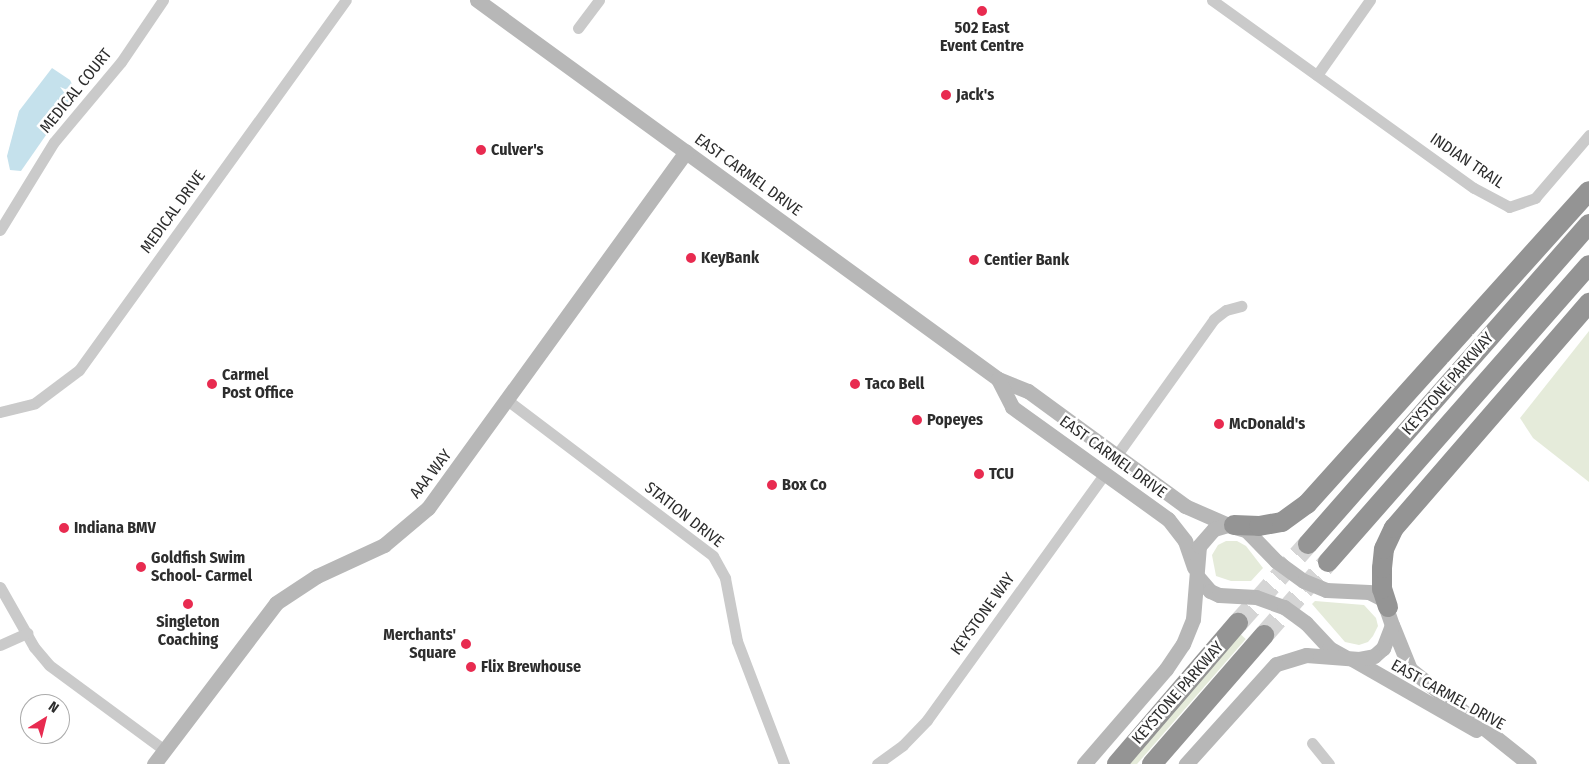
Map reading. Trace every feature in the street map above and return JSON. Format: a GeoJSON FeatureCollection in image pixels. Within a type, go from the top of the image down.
{"type":"FeatureCollection","features":[{"type":"Feature","properties":{"kind":"highway"},"geometry":{"type":"LineString","coordinates":[[1231,525],[1259,526],[1282,522],[1307,504],[1589,191]]}},
{"type":"Feature","properties":{"kind":"highway","name":"KEYSTONE PARKWAY"},"geometry":{"type":"LineString","coordinates":[[1308,544],[1589,224]]}},
{"type":"Feature","properties":{"kind":"highway","name":"KEYSTONE PARKWAY"},"geometry":{"type":"LineString","coordinates":[[1328,562],[1589,265]]}},
{"type":"Feature","properties":{"kind":"highway"},"geometry":{"type":"LineString","coordinates":[[1390,616],[1382,589],[1382,568],[1390,533],[1589,303]]}},
{"type":"Feature","properties":{"kind":"highway","name":"KEYSTONE PARKWAY"},"geometry":{"type":"LineString","coordinates":[[1117,764],[1238,623]]}},
{"type":"Feature","properties":{"kind":"highway","name":"KEYSTONE PARKWAY"},"geometry":{"type":"LineString","coordinates":[[1152,764],[1264,635]]}},
{"type":"Feature","properties":{"kind":"street","name":"MEDICAL COURT"},"geometry":{"type":"LineString","coordinates":[[0,230],[54,142],[121,62],[163,0]]}},
{"type":"Feature","properties":{"kind":"street","name":"MEDICAL DRIVE"},"geometry":{"type":"LineString","coordinates":[[0,412],[35,403],[79,370],[346,0]]}},
{"type":"Feature","properties":{"kind":"street","name":"EAST CARMEL DRIVE"},"geometry":{"type":"LineString","coordinates":[[477,0],[998,379],[1028,390],[1185,506],[1250,533],[1276,561],[1304,581],[1326,590],[1369,592],[1382,599],[1410,669],[1529,764]]}},
{"type":"Feature","properties":{"kind":"street"},"geometry":{"type":"LineString","coordinates":[[578,28],[599,0]]}},
{"type":"Feature","properties":{"kind":"street","name":"INDIAN TRAIL"},"geometry":{"type":"LineString","coordinates":[[1212,0],[1474,188],[1509,207],[1535,198],[1589,134]]}},
{"type":"Feature","properties":{"kind":"street"},"geometry":{"type":"LineString","coordinates":[[1317,75],[1370,0]]}},
{"type":"Feature","properties":{"kind":"street","name":"AAA WAY"},"geometry":{"type":"LineString","coordinates":[[154,764],[163,749],[276,603],[317,576],[384,545],[414,523],[440,493],[686,151]]}},
{"type":"Feature","properties":{"kind":"street"},"geometry":{"type":"LineString","coordinates":[[1116,456],[1214,319],[1226,310],[1241,306]]}},
{"type":"Feature","properties":{"kind":"street","name":"EAST CARMEL DRIVE"},"geometry":{"type":"LineString","coordinates":[[998,379],[1012,407],[1171,522],[1185,541],[1197,574],[1210,591],[1219,595],[1256,597],[1284,607],[1306,623],[1330,648],[1503,745]]}},
{"type":"Feature","properties":{"kind":"street","name":"STATION DRIVE"},"geometry":{"type":"LineString","coordinates":[[507,400],[713,556],[725,578],[737,641],[784,764]]}},
{"type":"Feature","properties":{"kind":"street","name":"KEYSTONE WAY"},"geometry":{"type":"LineString","coordinates":[[877,764],[904,745],[927,720],[1105,473]]}},
{"type":"Feature","properties":{"kind":"street"},"geometry":{"type":"LineString","coordinates":[[1084,764],[1183,644],[1193,619],[1202,540],[1214,529],[1231,525]]}},
{"type":"Feature","properties":{"kind":"street"},"geometry":{"type":"LineString","coordinates":[[0,587],[49,665],[163,749]]}},
{"type":"Feature","properties":{"kind":"street"},"geometry":{"type":"LineString","coordinates":[[1186,764],[1276,664],[1306,655],[1350,659],[1367,658],[1383,648],[1390,616]]}},
{"type":"Feature","properties":{"kind":"street"},"geometry":{"type":"LineString","coordinates":[[0,645],[27,632]]}},
{"type":"Feature","properties":{"kind":"street"},"geometry":{"type":"LineString","coordinates":[[1312,742],[1329,764]]}},
{"type":"Feature","properties":{"kind":"green space"},"geometry":{"type":"Polygon","coordinates":[[[1589,331],[1589,482],[1533,438],[1520,418],[1589,331]]]}},
{"type":"Feature","properties":{"kind":"green space"},"geometry":{"type":"Polygon","coordinates":[[[1226,541],[1237,541],[1246,546],[1263,568],[1251,581],[1231,581],[1216,576],[1212,555],[1218,545],[1226,541]]]}},
{"type":"Feature","properties":{"kind":"green space"},"geometry":{"type":"Polygon","coordinates":[[[1315,601],[1364,605],[1376,618],[1378,626],[1368,642],[1359,645],[1345,642],[1312,604],[1315,601]]]}},
{"type":"Feature","properties":{"kind":"green space"},"geometry":{"type":"Polygon","coordinates":[[[1239,633],[1246,639],[1137,764],[1126,763],[1239,633]]]}},
{"type":"Feature","properties":{"kind":"water"},"geometry":{"type":"Polygon","coordinates":[[[52,68],[70,80],[76,92],[21,171],[10,170],[7,156],[19,111],[52,68]]]}},
{"type":"Feature","properties":{"kind":"tunnel"},"geometry":{"type":"LineString","coordinates":[[1238,623],[1308,544]]}},
{"type":"Feature","properties":{"kind":"tunnel"},"geometry":{"type":"LineString","coordinates":[[1264,635],[1328,562]]}},
{"type":"Feature","properties":{"kind":"place","name":"502 East Event Centre"},"geometry":{"type":"Point","coordinates":[982,11]}},
{"type":"Feature","properties":{"kind":"place","name":"Jack's"},"geometry":{"type":"Point","coordinates":[946,95]}},
{"type":"Feature","properties":{"kind":"place","name":"Culver's"},"geometry":{"type":"Point","coordinates":[481,150]}},
{"type":"Feature","properties":{"kind":"place","name":"KeyBank"},"geometry":{"type":"Point","coordinates":[691,258]}},
{"type":"Feature","properties":{"kind":"place","name":"Centier Bank"},"geometry":{"type":"Point","coordinates":[974,260]}},
{"type":"Feature","properties":{"kind":"place","name":"Carmel Post Office"},"geometry":{"type":"Point","coordinates":[212,384]}},
{"type":"Feature","properties":{"kind":"place","name":"Taco Bell"},"geometry":{"type":"Point","coordinates":[855,384]}},
{"type":"Feature","properties":{"kind":"place","name":"Popeyes"},"geometry":{"type":"Point","coordinates":[917,420]}},
{"type":"Feature","properties":{"kind":"place","name":"McDonald's"},"geometry":{"type":"Point","coordinates":[1219,424]}},
{"type":"Feature","properties":{"kind":"place","name":"TCU"},"geometry":{"type":"Point","coordinates":[979,474]}},
{"type":"Feature","properties":{"kind":"place","name":"Box Co"},"geometry":{"type":"Point","coordinates":[772,485]}},
{"type":"Feature","properties":{"kind":"place","name":"Indiana BMV"},"geometry":{"type":"Point","coordinates":[64,528]}},
{"type":"Feature","properties":{"kind":"place","name":"Goldfish Swim School- Carmel"},"geometry":{"type":"Point","coordinates":[141,567]}},
{"type":"Feature","properties":{"kind":"place","name":"Singleton Coaching"},"geometry":{"type":"Point","coordinates":[188,604]}},
{"type":"Feature","properties":{"kind":"place","name":"Merchants' Square"},"geometry":{"type":"Point","coordinates":[466,644]}},
{"type":"Feature","properties":{"kind":"place","name":"Flix Brewhouse"},"geometry":{"type":"Point","coordinates":[471,667]}}]}
